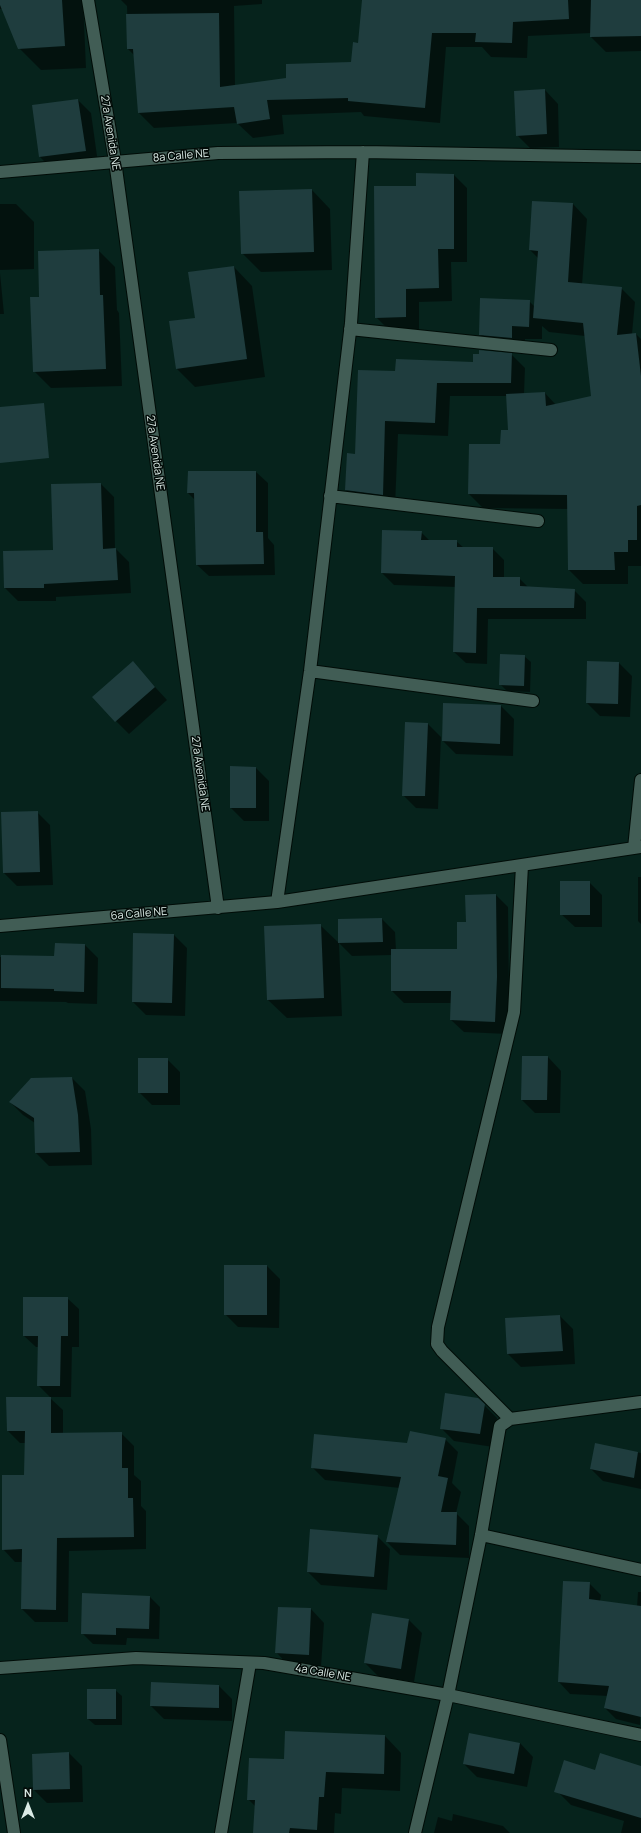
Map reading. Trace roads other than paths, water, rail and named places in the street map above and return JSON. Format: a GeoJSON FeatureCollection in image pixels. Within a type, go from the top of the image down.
{"type":"FeatureCollection","features":[{"type":"Feature","properties":{"kind":"street","name":"27a Avenida NE"},"geometry":{"type":"LineString","coordinates":[[88,0],[115,161],[218,908]]}},
{"type":"Feature","properties":{"kind":"street","name":"8a Calle NE"},"geometry":{"type":"LineString","coordinates":[[0,172],[218,153],[363,152],[641,158]]}},
{"type":"Feature","properties":{"kind":"street"},"geometry":{"type":"LineString","coordinates":[[277,902],[310,671],[350,329],[363,152]]}},
{"type":"Feature","properties":{"kind":"street"},"geometry":{"type":"LineString","coordinates":[[350,329],[551,350]]}},
{"type":"Feature","properties":{"kind":"street"},"geometry":{"type":"LineString","coordinates":[[330,496],[538,521]]}},
{"type":"Feature","properties":{"kind":"street"},"geometry":{"type":"LineString","coordinates":[[310,671],[533,701]]}},
{"type":"Feature","properties":{"kind":"street"},"geometry":{"type":"LineString","coordinates":[[638,848],[641,780]]}},
{"type":"Feature","properties":{"kind":"street","name":"6a Calle NE"},"geometry":{"type":"LineString","coordinates":[[0,926],[277,902],[638,848]]}},
{"type":"Feature","properties":{"kind":"street"},"geometry":{"type":"LineString","coordinates":[[510,1419],[442,1351],[437,1344],[438,1326],[514,1012],[522,866]]}},
{"type":"Feature","properties":{"kind":"street"},"geometry":{"type":"LineString","coordinates":[[415,1833],[448,1695],[481,1536],[500,1426],[510,1419],[641,1402]]}},
{"type":"Feature","properties":{"kind":"street"},"geometry":{"type":"LineString","coordinates":[[481,1536],[641,1570]]}},
{"type":"Feature","properties":{"kind":"street","name":"4a Calle NE"},"geometry":{"type":"LineString","coordinates":[[0,1668],[136,1658],[264,1663],[448,1695],[641,1734]]}},
{"type":"Feature","properties":{"kind":"street"},"geometry":{"type":"LineString","coordinates":[[221,1833],[250,1663]]}},
{"type":"Feature","properties":{"kind":"street"},"geometry":{"type":"LineString","coordinates":[[0,1740],[14,1833]]}}]}
